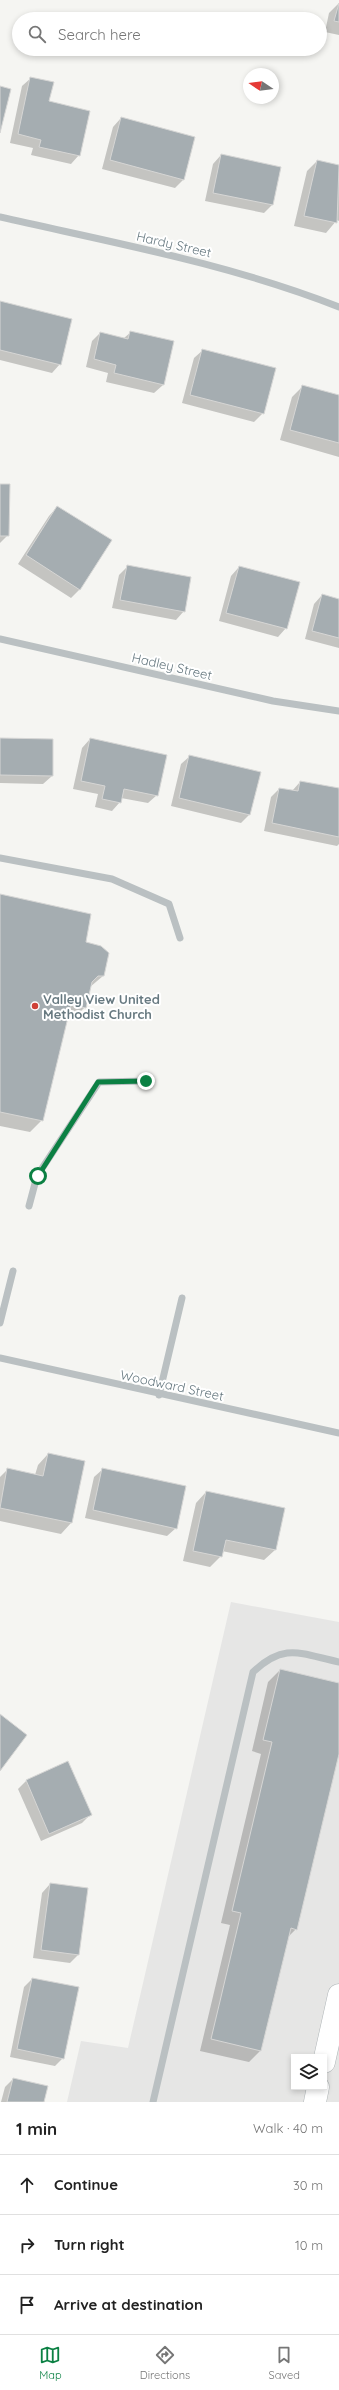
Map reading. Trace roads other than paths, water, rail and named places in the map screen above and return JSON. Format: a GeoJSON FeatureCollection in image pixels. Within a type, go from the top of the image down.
{"type":"FeatureCollection","features":[{"type":"Feature","properties":{"kind":"main road"},"geometry":{"type":"LineString","coordinates":[[326,2054],[339,1996]]}},
{"type":"Feature","properties":{"kind":"main road"},"geometry":{"type":"LineString","coordinates":[[315,2102],[317,2090]]}},
{"type":"Feature","properties":{"kind":"street","name":"Hardy Street"},"geometry":{"type":"LineString","coordinates":[[0,217],[215,265],[292,289],[339,308]]}},
{"type":"Feature","properties":{"kind":"street","name":"Hadley Street"},"geometry":{"type":"LineString","coordinates":[[0,639],[273,701],[339,711]]}},
{"type":"Feature","properties":{"kind":"street"},"geometry":{"type":"LineString","coordinates":[[0,858],[112,879],[169,904],[180,938]]}},
{"type":"Feature","properties":{"kind":"street"},"geometry":{"type":"LineString","coordinates":[[29,1206],[38,1176],[98,1082],[146,1081]]}},
{"type":"Feature","properties":{"kind":"street"},"geometry":{"type":"LineString","coordinates":[[0,1323],[13,1271]]}},
{"type":"Feature","properties":{"kind":"street"},"geometry":{"type":"LineString","coordinates":[[159,1395],[182,1298]]}},
{"type":"Feature","properties":{"kind":"street","name":"Woodward Street"},"geometry":{"type":"LineString","coordinates":[[0,1358],[159,1395],[339,1433]]}},
{"type":"Feature","properties":{"kind":"street"},"geometry":{"type":"LineString","coordinates":[[153,2102],[253,1672],[266,1660],[288,1651],[339,1662]]}},
{"type":"Feature","properties":{"kind":"place","name":"Valley View United Methodist Church"},"geometry":{"type":"Point","coordinates":[35,1006]}}]}
